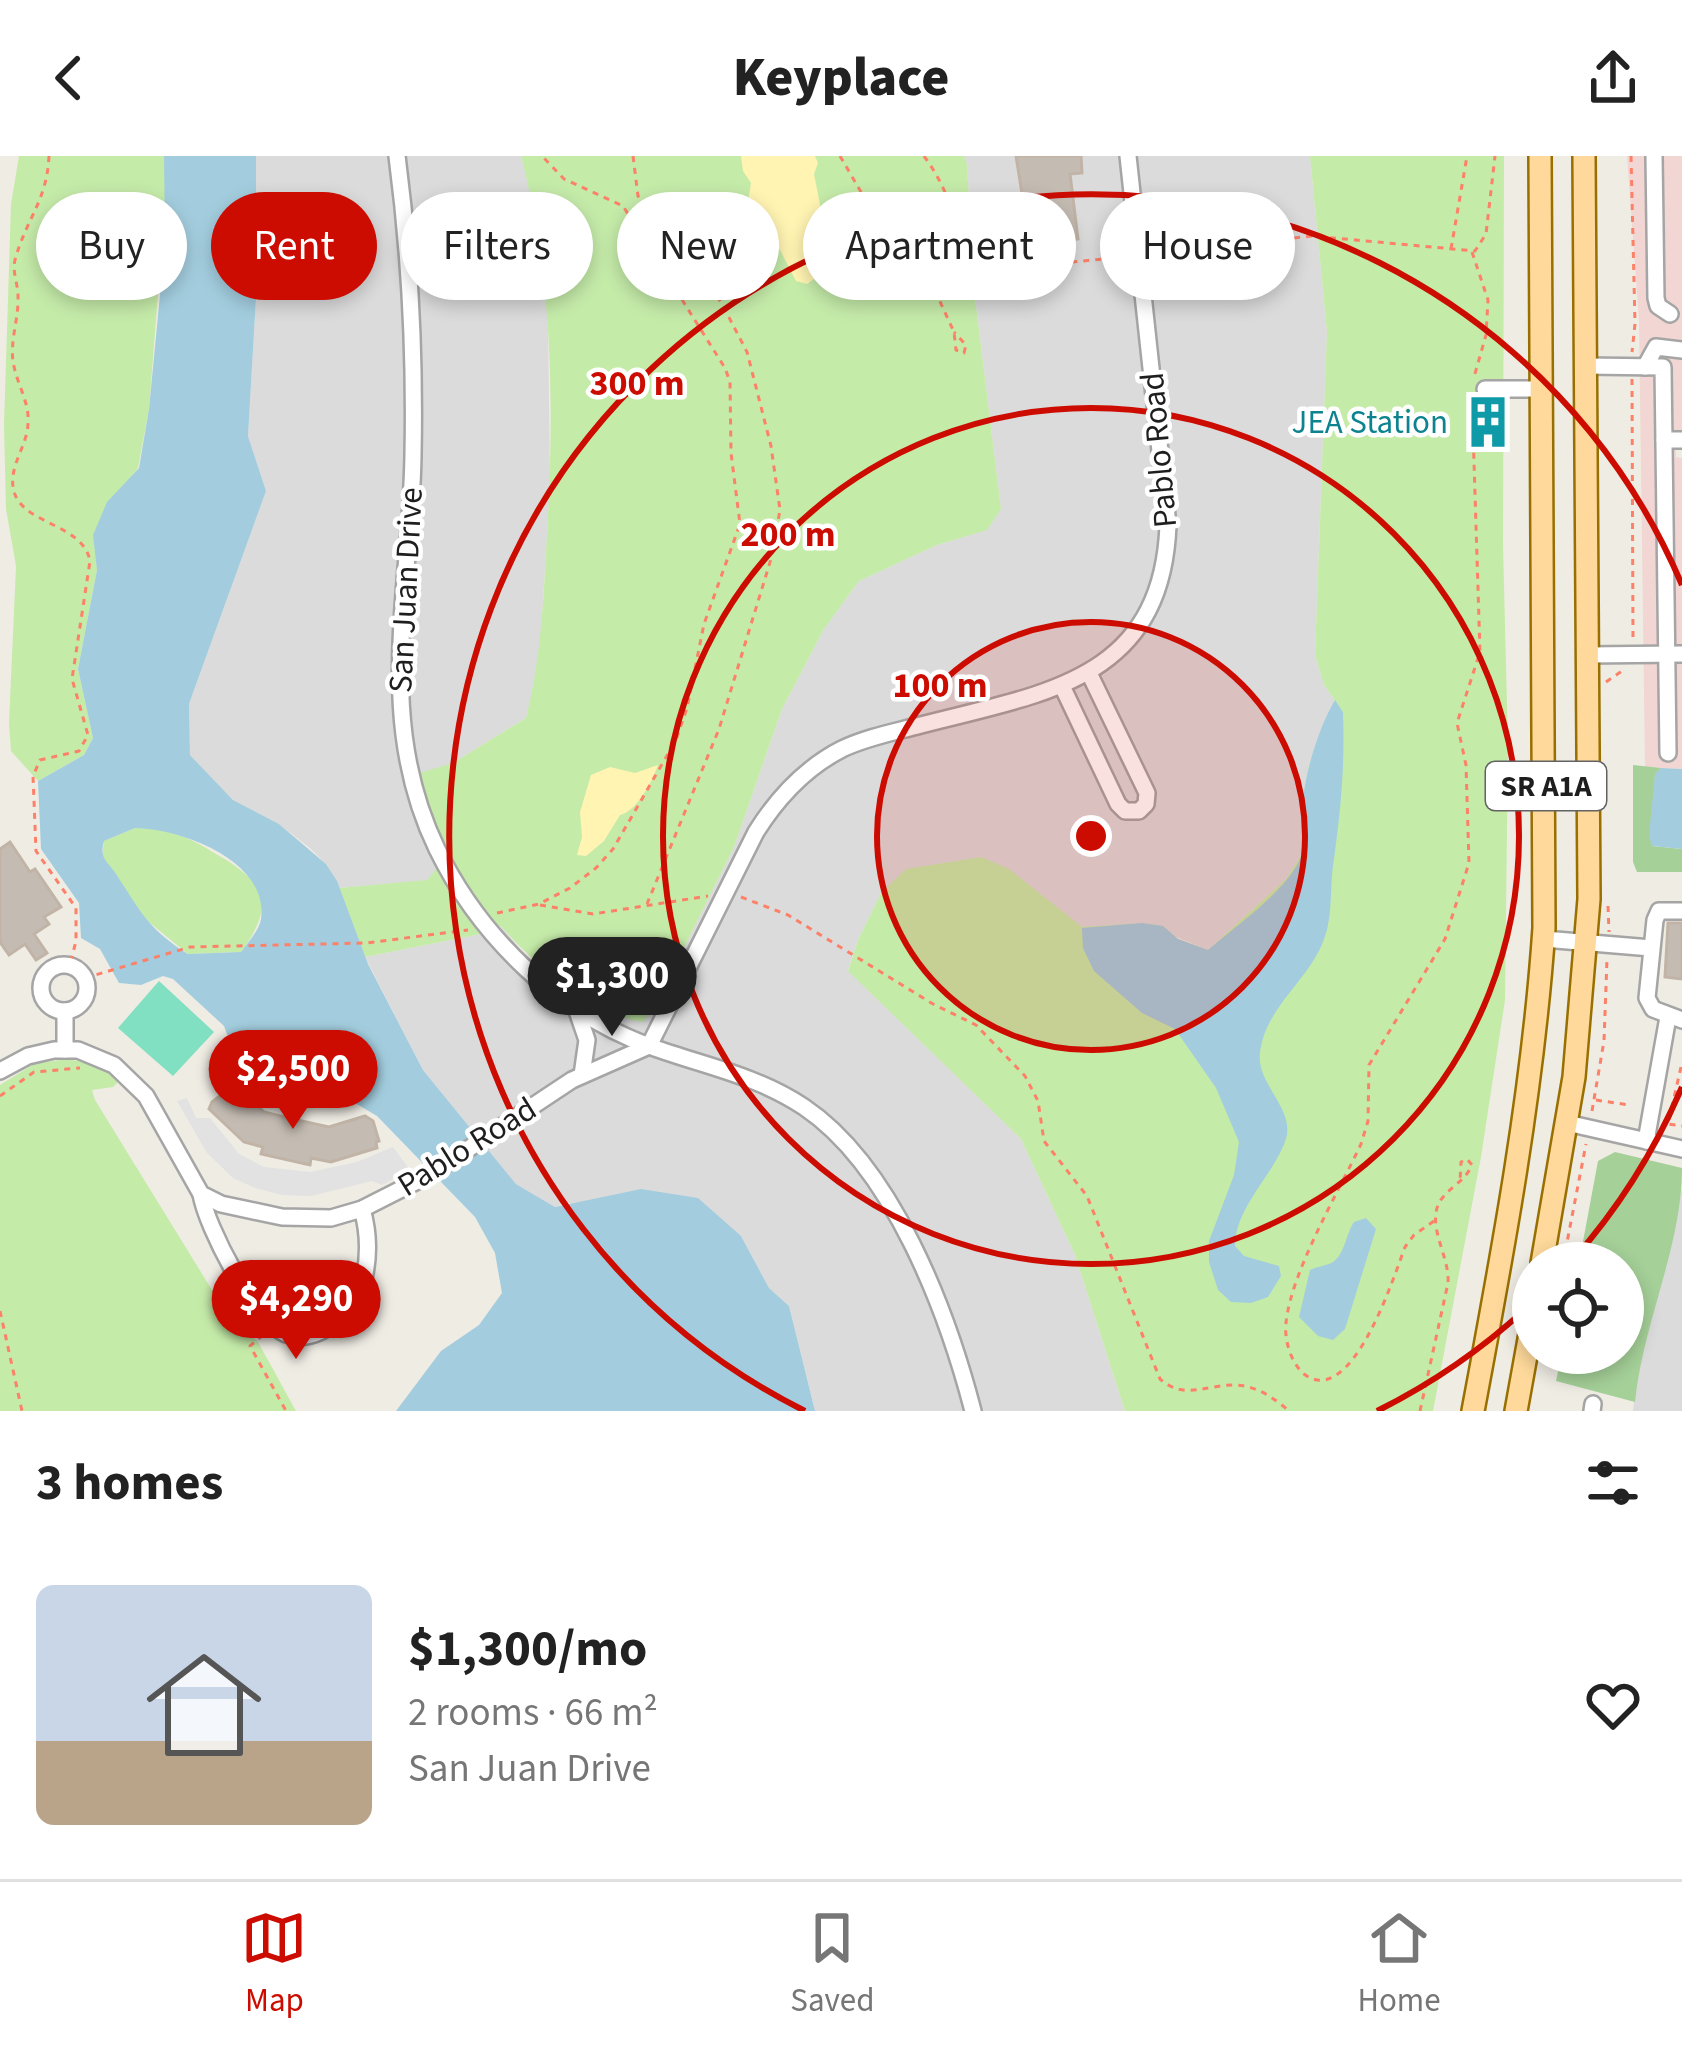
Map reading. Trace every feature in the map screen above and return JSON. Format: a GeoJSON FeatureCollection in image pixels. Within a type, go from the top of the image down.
{"type":"FeatureCollection","features":[{"type":"Feature","properties":{"kind":"main road","name":"SR A1A"},"geometry":{"type":"LineString","coordinates":[[1474,1408],[1522,1129],[1544,940],[1540,156]]}},
{"type":"Feature","properties":{"kind":"main road","name":"SR A1A"},"geometry":{"type":"LineString","coordinates":[[1548,1242],[1578,1126],[1589,899],[1583,156]]}},
{"type":"Feature","properties":{"kind":"main road"},"geometry":{"type":"LineString","coordinates":[[1516,1411],[1523,1374]]}},
{"type":"Feature","properties":{"kind":"street","name":"San Juan Drive"},"geometry":{"type":"LineString","coordinates":[[397,156],[413,361],[412,494],[398,682],[400,723],[424,818],[452,877],[482,921],[516,959],[576,1007],[649,1046],[776,1090],[823,1121],[849,1149],[887,1201],[926,1274],[973,1411]]}},
{"type":"Feature","properties":{"kind":"street","name":"Pablo Road"},"geometry":{"type":"LineString","coordinates":[[1128,156],[1132,192]]}},
{"type":"Feature","properties":{"kind":"street"},"geometry":{"type":"LineString","coordinates":[[1654,156],[1655,298],[1670,314]]}},
{"type":"Feature","properties":{"kind":"street","name":"Pablo Road"},"geometry":{"type":"LineString","coordinates":[[201,1194],[221,1204],[282,1217],[332,1218],[362,1209],[429,1174],[582,1075],[649,1046],[770,810],[788,790],[829,757],[868,738],[1062,686],[1090,674],[1115,654],[1140,624],[1159,587],[1167,552],[1144,300]]}},
{"type":"Feature","properties":{"kind":"street"},"geometry":{"type":"LineString","coordinates":[[1668,753],[1674,654],[1673,468],[1646,367],[1656,347],[1682,350]]}},
{"type":"Feature","properties":{"kind":"street"},"geometry":{"type":"LineString","coordinates":[[1585,366],[1682,367]]}},
{"type":"Feature","properties":{"kind":"street"},"geometry":{"type":"LineString","coordinates":[[1485,389],[1542,389]]}},
{"type":"Feature","properties":{"kind":"street"},"geometry":{"type":"LineString","coordinates":[[1664,440],[1682,440]]}},
{"type":"Feature","properties":{"kind":"street"},"geometry":{"type":"LineString","coordinates":[[1587,655],[1674,654]]}},
{"type":"Feature","properties":{"kind":"street"},"geometry":{"type":"LineString","coordinates":[[1062,686],[1118,804],[1125,812],[1139,811],[1147,793],[1090,674]]}},
{"type":"Feature","properties":{"kind":"street"},"geometry":{"type":"LineString","coordinates":[[1646,1142],[1674,1041],[1675,1018],[1653,1009],[1647,998],[1652,948],[1659,911],[1682,911]]}},
{"type":"Feature","properties":{"kind":"street"},"geometry":{"type":"LineString","coordinates":[[1544,940],[1652,948]]}},
{"type":"Feature","properties":{"kind":"street"},"geometry":{"type":"LineString","coordinates":[[70,965],[85,978],[85,1000],[65,1012],[48,1005],[41,986],[52,968],[70,965]]}},
{"type":"Feature","properties":{"kind":"street"},"geometry":{"type":"LineString","coordinates":[[576,1007],[587,1040],[582,1075]]}},
{"type":"Feature","properties":{"kind":"street"},"geometry":{"type":"LineString","coordinates":[[64,1050],[65,1012]]}},
{"type":"Feature","properties":{"kind":"street"},"geometry":{"type":"LineString","coordinates":[[0,1071],[28,1056],[64,1050],[100,1058],[137,1084],[201,1194],[208,1225],[274,1326],[293,1336],[317,1334],[354,1301],[364,1280],[367,1252],[362,1209]]}},
{"type":"Feature","properties":{"kind":"street"},"geometry":{"type":"LineString","coordinates":[[1578,1126],[1682,1149]]}},
{"type":"Feature","properties":{"kind":"path"},"geometry":{"type":"LineString","coordinates":[[49,156],[45,193],[26,224],[14,266],[18,301],[12,356],[28,426],[13,487],[23,506],[71,535],[88,552],[90,571],[73,680],[88,735],[79,751],[40,760],[33,776],[36,851],[76,908],[70,965]]}},
{"type":"Feature","properties":{"kind":"path"},"geometry":{"type":"LineString","coordinates":[[85,978],[190,947],[366,943],[457,934],[503,910],[538,904],[571,888],[605,859],[669,756],[687,708],[704,624],[740,524],[731,453],[730,382],[623,206],[564,178],[542,156]]}},
{"type":"Feature","properties":{"kind":"path"},"geometry":{"type":"LineString","coordinates":[[633,156],[638,196],[721,302],[747,352],[771,446],[780,510],[771,559],[724,711],[647,905]]}},
{"type":"Feature","properties":{"kind":"path"},"geometry":{"type":"LineString","coordinates":[[839,156],[859,192]]}},
{"type":"Feature","properties":{"kind":"path"},"geometry":{"type":"LineString","coordinates":[[924,156],[945,192]]}},
{"type":"Feature","properties":{"kind":"path"},"geometry":{"type":"LineString","coordinates":[[1451,251],[1467,156]]}},
{"type":"Feature","properties":{"kind":"path"},"geometry":{"type":"LineString","coordinates":[[1295,238],[1472,252],[1486,235],[1495,156]]}},
{"type":"Feature","properties":{"kind":"path"},"geometry":{"type":"LineString","coordinates":[[1603,686],[1622,672],[1634,615],[1646,367],[1635,324],[1630,156]]}},
{"type":"Feature","properties":{"kind":"path"},"geometry":{"type":"LineString","coordinates":[[1460,1182],[1443,1196],[1434,1221],[1405,1247],[1361,1355],[1328,1381],[1304,1375],[1287,1341],[1290,1303],[1361,1144],[1368,1121],[1369,1066],[1445,939],[1469,863],[1466,765],[1457,723],[1480,652],[1471,405],[1489,319],[1487,292],[1472,252]]}},
{"type":"Feature","properties":{"kind":"path"},"geometry":{"type":"LineString","coordinates":[[942,300],[954,332]]}},
{"type":"Feature","properties":{"kind":"path"},"geometry":{"type":"LineString","coordinates":[[538,904],[593,914],[725,893],[788,915],[991,1037],[1025,1076],[1038,1101],[1044,1142],[1087,1196],[1160,1379],[1182,1392],[1251,1387],[1289,1411]]}},
{"type":"Feature","properties":{"kind":"path"},"geometry":{"type":"LineString","coordinates":[[1565,1242],[1578,1126],[1594,1100],[1604,1040],[1611,912],[1606,902]]}},
{"type":"Feature","properties":{"kind":"path"},"geometry":{"type":"LineString","coordinates":[[1681,1067],[1669,1124],[1682,1126]]}},
{"type":"Feature","properties":{"kind":"path"},"geometry":{"type":"LineString","coordinates":[[50,1068],[51,1076]]}},
{"type":"Feature","properties":{"kind":"path"},"geometry":{"type":"LineString","coordinates":[[0,1096],[18,1081],[50,1068],[91,1071]]}},
{"type":"Feature","properties":{"kind":"path"},"geometry":{"type":"LineString","coordinates":[[18,1081],[22,1088]]}},
{"type":"Feature","properties":{"kind":"path"},"geometry":{"type":"LineString","coordinates":[[1594,1100],[1629,1105]]}},
{"type":"Feature","properties":{"kind":"path"},"geometry":{"type":"LineString","coordinates":[[1420,1411],[1448,1283],[1449,1266],[1434,1221]]}},
{"type":"Feature","properties":{"kind":"path"},"geometry":{"type":"LineString","coordinates":[[0,1312],[22,1411]]}},
{"type":"Feature","properties":{"kind":"path"},"geometry":{"type":"LineString","coordinates":[[274,1326],[250,1346],[286,1411]]}},
{"type":"Feature","properties":{"kind":"shaded area"},"geometry":{"type":"Polygon","coordinates":[[[256,156],[521,156],[530,192],[401,192],[401,300],[546,300],[548,315],[550,485],[539,667],[526,718],[453,763],[430,814],[448,855],[427,881],[339,888],[311,849],[279,824],[233,800],[190,755],[189,704],[266,491],[248,436],[256,300],[377,300],[377,192],[256,192],[256,156]]]}},
{"type":"Feature","properties":{"kind":"shaded area"},"geometry":{"type":"Polygon","coordinates":[[[964,156],[1310,156],[1327,332],[1315,655],[1324,685],[1335,700],[1309,765],[1302,802],[1305,849],[1286,879],[1208,950],[1142,923],[1082,928],[1057,910],[907,869],[881,893],[848,970],[1021,1139],[1075,1255],[1125,1411],[815,1411],[789,1306],[769,1288],[741,1236],[568,1203],[555,1207],[516,1184],[423,1070],[365,957],[501,926],[526,956],[603,1010],[656,1004],[734,847],[782,709],[824,629],[859,581],[937,545],[986,530],[1001,509],[975,300],[1076,300],[1076,192],[969,192],[964,156]]]}},
{"type":"Feature","properties":{"kind":"shaded area"},"geometry":{"type":"Polygon","coordinates":[[[1627,156],[1682,156],[1682,449],[1676,450],[1676,457],[1682,458],[1682,769],[1645,767],[1639,320],[1627,156]]]}},
{"type":"Feature","properties":{"kind":"shaded area"},"geometry":{"type":"Polygon","coordinates":[[[187,1098],[196,1118],[210,1118],[239,1154],[264,1167],[310,1172],[357,1162],[393,1147],[410,1170],[382,1185],[372,1181],[311,1196],[255,1188],[233,1178],[207,1153],[177,1101],[187,1098]]]}},
{"type":"Feature","properties":{"kind":"shaded area"},"geometry":{"type":"Polygon","coordinates":[[[1682,1188],[1682,1411],[1633,1411],[1637,1374],[1644,1374],[1644,1343],[1682,1188]]]}},
{"type":"Feature","properties":{"kind":"green space"},"geometry":{"type":"Polygon","coordinates":[[[19,156],[164,156],[166,192],[36,192],[36,300],[158,300],[149,409],[138,468],[124,486],[96,554],[78,669],[93,738],[84,755],[38,781],[11,751],[9,723],[16,566],[6,509],[4,425],[11,204],[19,156]]]}},
{"type":"Feature","properties":{"kind":"green space"},"geometry":{"type":"Polygon","coordinates":[[[521,156],[964,156],[967,164],[969,192],[803,192],[803,300],[975,300],[1001,509],[987,530],[937,545],[859,581],[824,629],[782,709],[734,847],[643,1022],[604,1010],[565,986],[501,926],[365,957],[339,888],[427,880],[448,855],[416,774],[453,763],[526,718],[542,615],[549,502],[551,403],[546,300],[593,300],[593,192],[529,192],[521,156]]]}},
{"type":"Feature","properties":{"kind":"green space"},"geometry":{"type":"Polygon","coordinates":[[[1310,156],[1504,156],[1505,1000],[1433,1411],[1125,1411],[1075,1255],[1021,1139],[848,971],[881,893],[906,869],[981,857],[1009,869],[1082,927],[1163,926],[1178,939],[1208,950],[1286,879],[1305,849],[1302,802],[1309,765],[1335,700],[1324,685],[1315,655],[1327,332],[1310,156]]]}},
{"type":"Feature","properties":{"kind":"green space"},"geometry":{"type":"Polygon","coordinates":[[[1633,765],[1661,768],[1655,775],[1652,846],[1682,849],[1682,872],[1637,872],[1633,862],[1633,765]]]}},
{"type":"Feature","properties":{"kind":"green space"},"geometry":{"type":"Polygon","coordinates":[[[135,828],[187,838],[233,864],[255,884],[262,907],[241,952],[188,954],[139,914],[102,858],[104,841],[135,828]]]}},
{"type":"Feature","properties":{"kind":"green space"},"geometry":{"type":"Polygon","coordinates":[[[159,981],[214,1032],[173,1076],[118,1028],[159,981]]]}},
{"type":"Feature","properties":{"kind":"green space"},"geometry":{"type":"Polygon","coordinates":[[[66,1059],[90,1063],[122,1078],[113,1087],[92,1090],[95,1100],[228,1316],[258,1342],[296,1411],[0,1411],[0,1085],[34,1064],[66,1059]]]}},
{"type":"Feature","properties":{"kind":"green space"},"geometry":{"type":"Polygon","coordinates":[[[1615,1152],[1682,1168],[1676,1227],[1644,1351],[1644,1242],[1583,1242],[1598,1161],[1615,1152]]]}},
{"type":"Feature","properties":{"kind":"green space"},"geometry":{"type":"Polygon","coordinates":[[[1558,1374],[1639,1374],[1635,1402],[1556,1381],[1558,1374]]]}},
{"type":"Feature","properties":{"kind":"sand"},"geometry":{"type":"Polygon","coordinates":[[[741,156],[815,156],[818,192],[803,192],[803,283],[796,281],[779,249],[779,192],[750,192],[751,183],[741,156]]]}},
{"type":"Feature","properties":{"kind":"sand"},"geometry":{"type":"Polygon","coordinates":[[[658,765],[643,795],[620,815],[604,841],[586,856],[577,855],[582,837],[580,812],[591,775],[610,767],[635,773],[658,765]]]}},
{"type":"Feature","properties":{"kind":"water"},"geometry":{"type":"Polygon","coordinates":[[[164,156],[256,156],[256,192],[211,192],[211,300],[256,300],[248,436],[266,491],[189,704],[190,755],[233,800],[279,824],[326,864],[368,964],[423,1070],[516,1184],[555,1207],[641,1189],[698,1198],[741,1236],[769,1288],[789,1306],[815,1411],[396,1411],[441,1351],[479,1325],[502,1293],[495,1253],[475,1217],[377,1116],[328,1087],[247,1080],[224,1026],[173,979],[163,976],[141,985],[119,983],[100,949],[81,938],[79,903],[41,849],[38,781],[84,755],[93,738],[78,669],[97,570],[93,535],[107,502],[139,468],[160,300],[187,300],[187,192],[164,192],[164,156]],[[135,828],[104,841],[102,852],[154,928],[188,954],[241,952],[261,919],[260,898],[251,880],[219,852],[176,834],[135,828]]]}},
{"type":"Feature","properties":{"kind":"water"},"geometry":{"type":"Polygon","coordinates":[[[1335,700],[1343,712],[1343,750],[1329,922],[1316,956],[1263,1037],[1260,1064],[1285,1117],[1286,1139],[1241,1218],[1235,1246],[1244,1256],[1279,1266],[1281,1276],[1268,1297],[1251,1303],[1231,1302],[1218,1290],[1209,1262],[1209,1241],[1234,1175],[1239,1142],[1216,1088],[1175,1029],[1142,1013],[1094,971],[1083,948],[1082,928],[1163,926],[1178,939],[1208,950],[1264,903],[1299,861],[1305,841],[1307,774],[1335,700]]]}},
{"type":"Feature","properties":{"kind":"water"},"geometry":{"type":"Polygon","coordinates":[[[1661,768],[1682,769],[1682,849],[1652,846],[1649,836],[1655,774],[1661,768]]]}},
{"type":"Feature","properties":{"kind":"water"},"geometry":{"type":"Polygon","coordinates":[[[1366,1218],[1376,1229],[1345,1329],[1333,1340],[1318,1336],[1299,1317],[1310,1270],[1334,1261],[1354,1222],[1366,1218]]]}},
{"type":"Feature","properties":{"kind":"building"},"geometry":{"type":"Polygon","coordinates":[[[1016,156],[1081,156],[1082,173],[1070,174],[1072,192],[1022,192],[1016,156]]]}},
{"type":"Feature","properties":{"kind":"building"},"geometry":{"type":"Polygon","coordinates":[[[10,842],[61,907],[44,917],[49,924],[34,934],[47,953],[36,960],[25,944],[9,955],[0,942],[0,849],[10,842]]]}},
{"type":"Feature","properties":{"kind":"building"},"geometry":{"type":"Polygon","coordinates":[[[1668,923],[1682,923],[1682,979],[1665,977],[1668,923]]]}},
{"type":"Feature","properties":{"kind":"building"},"geometry":{"type":"Polygon","coordinates":[[[233,1086],[264,1112],[297,1120],[329,1127],[365,1116],[373,1121],[377,1148],[331,1162],[311,1158],[310,1165],[261,1154],[263,1147],[244,1142],[209,1109],[233,1086]]]}},
{"type":"Feature","properties":{"kind":"place","name":"JEA Station"},"geometry":{"type":"Point","coordinates":[1488,422]}}]}
